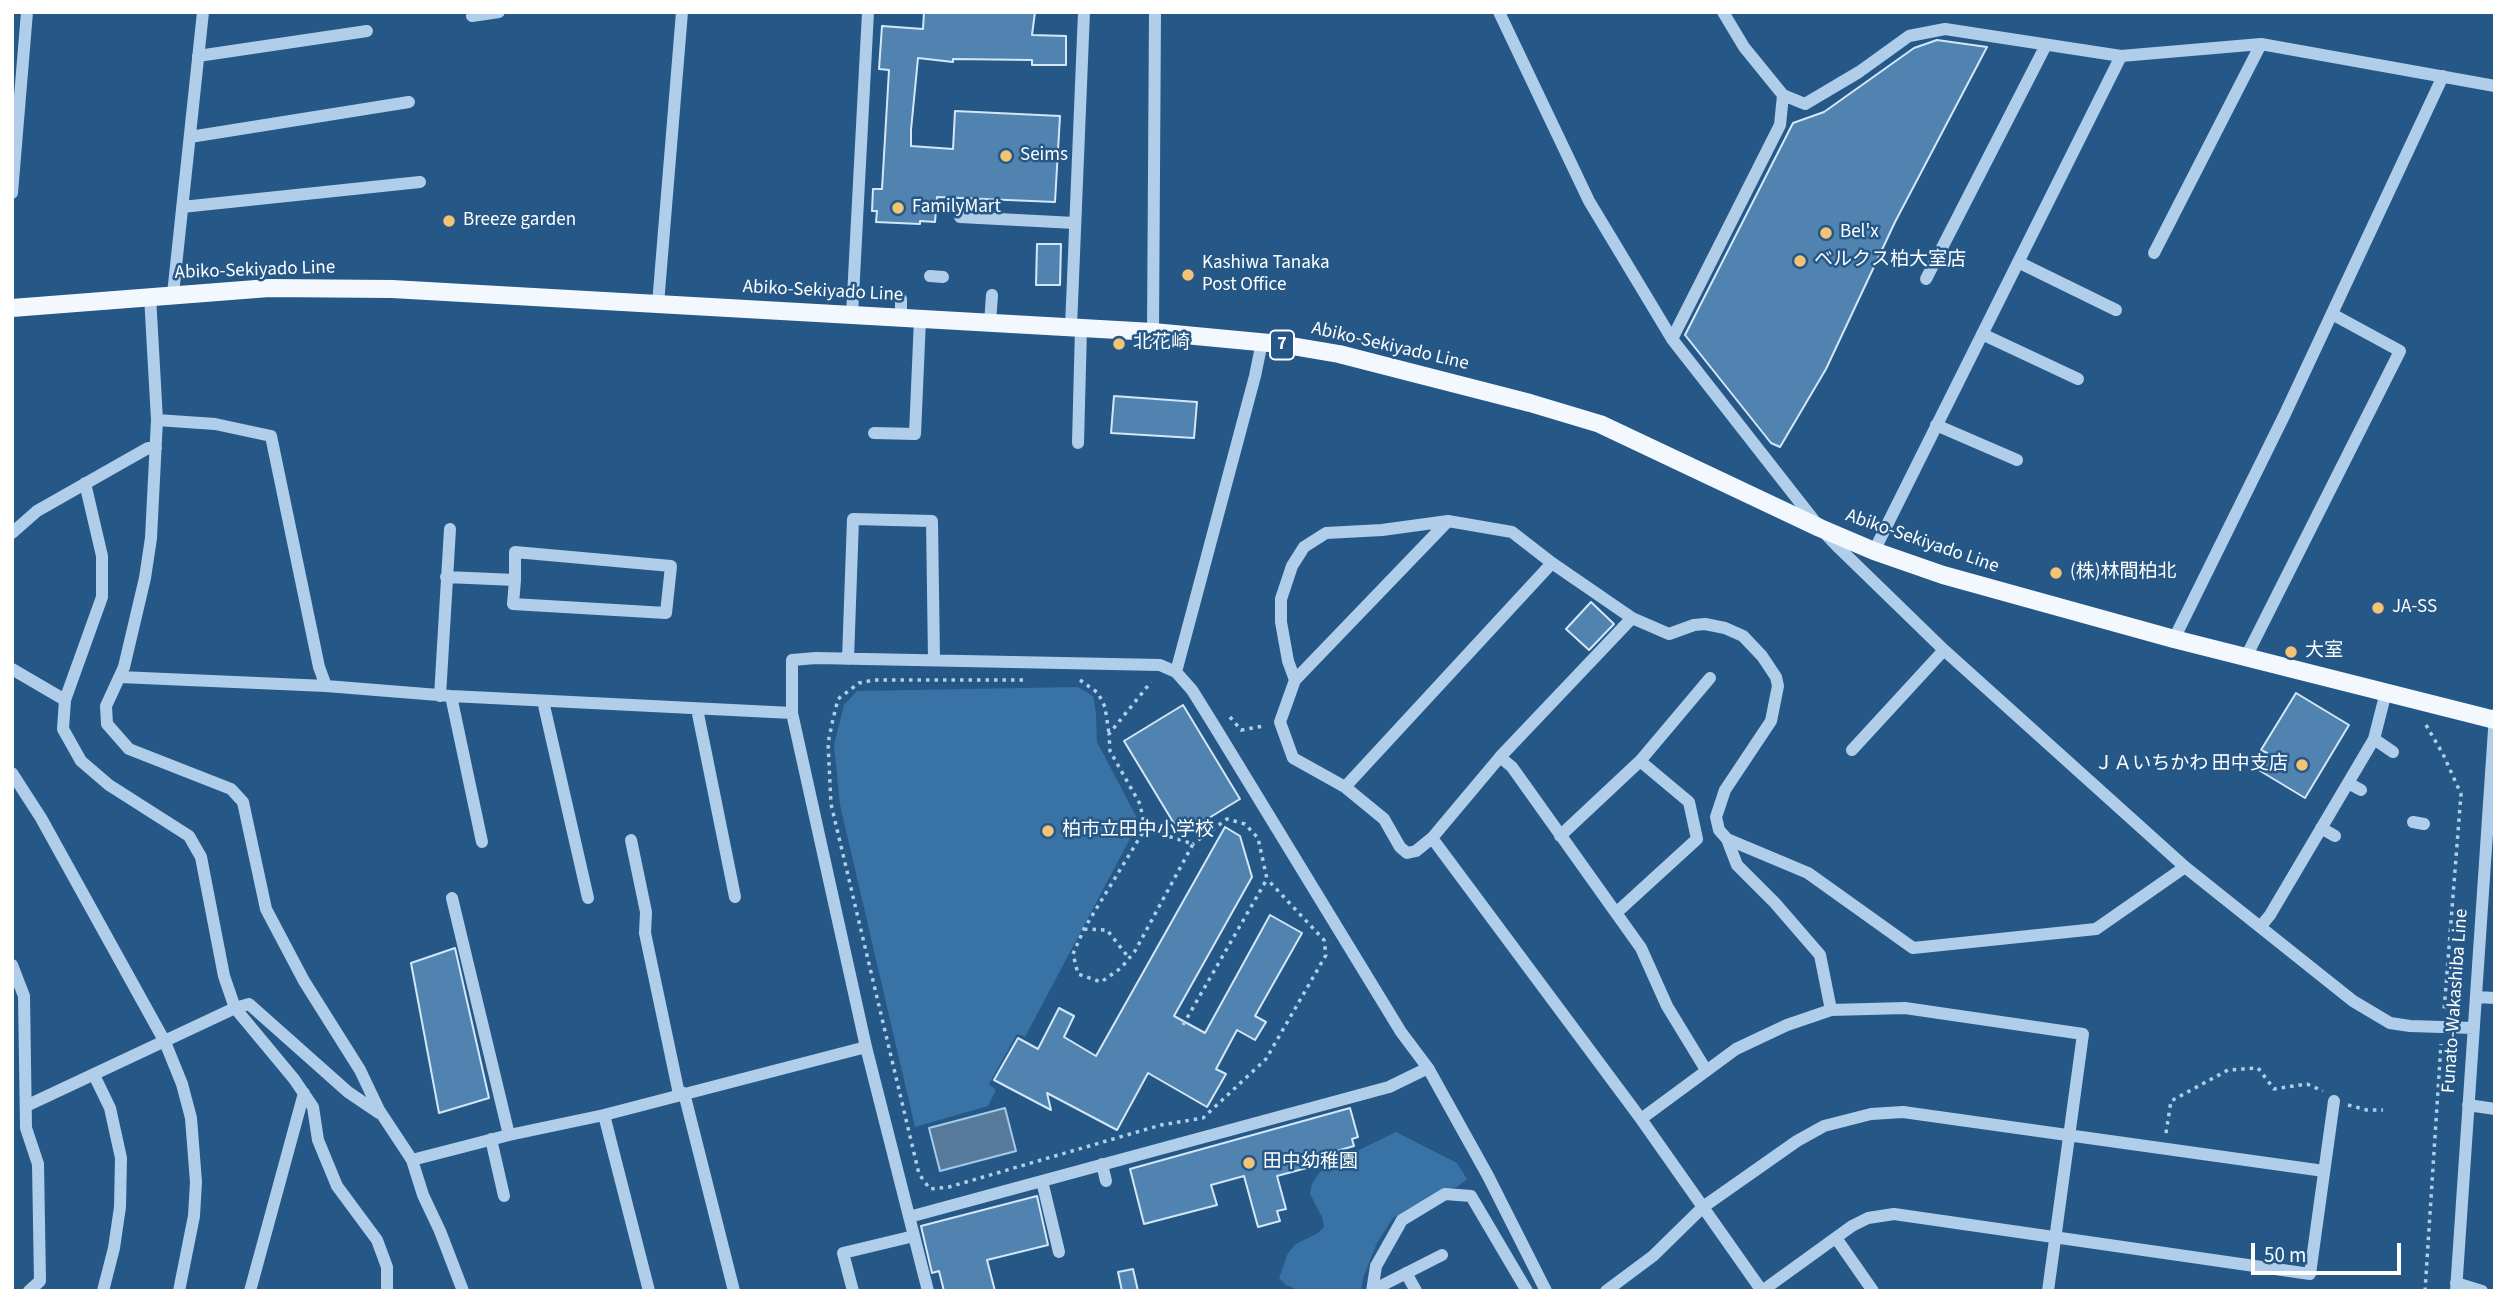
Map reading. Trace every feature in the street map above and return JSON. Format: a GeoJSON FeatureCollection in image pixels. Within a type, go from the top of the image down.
{"type":"FeatureCollection","features":[{"type":"Feature","properties":{"kind":"main road","name":"Abiko-Sekiyado Line"},"geometry":{"type":"LineString","coordinates":[[12,308],[269,288],[392,289],[1153,332],[1262,342],[1339,354],[1530,403],[1600,424],[1874,551],[2004,593],[2495,720]]}},
{"type":"Feature","properties":{"kind":"street"},"geometry":{"type":"LineString","coordinates":[[12,193],[27,12]]}},
{"type":"Feature","properties":{"kind":"street"},"geometry":{"type":"LineString","coordinates":[[173,294],[203,12]]}},
{"type":"Feature","properties":{"kind":"street"},"geometry":{"type":"LineString","coordinates":[[472,16],[499,12]]}},
{"type":"Feature","properties":{"kind":"street"},"geometry":{"type":"LineString","coordinates":[[658,304],[682,12]]}},
{"type":"Feature","properties":{"kind":"street"},"geometry":{"type":"LineString","coordinates":[[852,315],[869,12]]}},
{"type":"Feature","properties":{"kind":"street"},"geometry":{"type":"LineString","coordinates":[[1078,443],[1075,223],[1084,12]]}},
{"type":"Feature","properties":{"kind":"street"},"geometry":{"type":"LineString","coordinates":[[1153,332],[1156,12]]}},
{"type":"Feature","properties":{"kind":"street"},"geometry":{"type":"LineString","coordinates":[[1499,12],[1589,201],[1672,339],[1820,528],[1944,650],[2185,867],[2353,1001],[2390,1023],[2474,1028]]}},
{"type":"Feature","properties":{"kind":"street"},"geometry":{"type":"LineString","coordinates":[[1724,12],[1744,47],[1783,95],[1805,104],[1859,72],[1909,36],[1945,29],[2121,56],[2261,44],[2495,86]]}},
{"type":"Feature","properties":{"kind":"street"},"geometry":{"type":"LineString","coordinates":[[198,55],[367,31]]}},
{"type":"Feature","properties":{"kind":"street"},"geometry":{"type":"LineString","coordinates":[[2154,253],[2261,44]]}},
{"type":"Feature","properties":{"kind":"street"},"geometry":{"type":"LineString","coordinates":[[1926,279],[2046,45]]}},
{"type":"Feature","properties":{"kind":"street"},"geometry":{"type":"LineString","coordinates":[[1874,551],[2121,56]]}},
{"type":"Feature","properties":{"kind":"street"},"geometry":{"type":"LineString","coordinates":[[2174,639],[2332,314],[2443,76]]}},
{"type":"Feature","properties":{"kind":"street"},"geometry":{"type":"LineString","coordinates":[[1672,339],[1780,125],[1783,95]]}},
{"type":"Feature","properties":{"kind":"street"},"geometry":{"type":"LineString","coordinates":[[190,137],[409,102]]}},
{"type":"Feature","properties":{"kind":"street"},"geometry":{"type":"LineString","coordinates":[[182,206],[420,182]]}},
{"type":"Feature","properties":{"kind":"street"},"geometry":{"type":"LineString","coordinates":[[960,216],[1075,223]]}},
{"type":"Feature","properties":{"kind":"street"},"geometry":{"type":"LineString","coordinates":[[2018,262],[2116,310]]}},
{"type":"Feature","properties":{"kind":"street"},"geometry":{"type":"LineString","coordinates":[[990,323],[992,295]]}},
{"type":"Feature","properties":{"kind":"street"},"geometry":{"type":"LineString","coordinates":[[150,296],[157,420],[150,538],[145,578],[124,667],[106,706],[107,724],[129,749],[231,789],[243,802],[266,909],[304,981],[412,1160],[423,1195],[463,1291]]}},
{"type":"Feature","properties":{"kind":"street"},"geometry":{"type":"LineString","coordinates":[[901,299],[901,318]]}},
{"type":"Feature","properties":{"kind":"street"},"geometry":{"type":"LineString","coordinates":[[2246,657],[2400,351],[2332,314]]}},
{"type":"Feature","properties":{"kind":"street"},"geometry":{"type":"LineString","coordinates":[[874,433],[915,434],[920,319]]}},
{"type":"Feature","properties":{"kind":"street"},"geometry":{"type":"LineString","coordinates":[[1982,334],[2078,379]]}},
{"type":"Feature","properties":{"kind":"street"},"geometry":{"type":"LineString","coordinates":[[1176,672],[1252,389],[1262,342]]}},
{"type":"Feature","properties":{"kind":"street"},"geometry":{"type":"LineString","coordinates":[[157,420],[215,424],[271,436],[319,667],[326,686]]}},
{"type":"Feature","properties":{"kind":"street"},"geometry":{"type":"LineString","coordinates":[[1936,425],[2017,460]]}},
{"type":"Feature","properties":{"kind":"street"},"geometry":{"type":"LineString","coordinates":[[12,533],[37,511],[148,448],[156,448]]}},
{"type":"Feature","properties":{"kind":"street"},"geometry":{"type":"LineString","coordinates":[[85,483],[102,556],[103,597],[65,700],[63,729],[81,761],[109,785],[189,836],[201,857],[224,976],[235,1008],[313,1107],[318,1140],[337,1186],[377,1240],[387,1267],[387,1291]]}},
{"type":"Feature","properties":{"kind":"street"},"geometry":{"type":"LineString","coordinates":[[848,659],[853,519],[932,521],[934,660]]}},
{"type":"Feature","properties":{"kind":"street"},"geometry":{"type":"LineString","coordinates":[[1448,521],[1295,680],[1280,722],[1293,758],[1345,787],[1384,819],[1400,847],[1407,853],[1416,851],[1432,838],[1500,757],[1632,618]]}},
{"type":"Feature","properties":{"kind":"street"},"geometry":{"type":"LineString","coordinates":[[1295,680],[1288,661],[1281,622],[1281,599],[1292,566],[1304,547],[1326,533],[1382,530],[1448,521],[1512,532],[1632,618],[1669,634],[1705,624],[1726,628],[1743,636],[1762,656],[1776,677],[1778,686],[1771,721],[1725,790],[1716,817],[1719,830],[1727,839],[1737,865],[1775,903],[1820,955],[1831,1010]]}},
{"type":"Feature","properties":{"kind":"street"},"geometry":{"type":"LineString","coordinates":[[450,529],[446,577],[446,696],[482,842]]}},
{"type":"Feature","properties":{"kind":"street"},"geometry":{"type":"LineString","coordinates":[[515,552],[671,566],[666,613],[513,604],[514,580],[515,552]]}},
{"type":"Feature","properties":{"kind":"street"},"geometry":{"type":"LineString","coordinates":[[1345,787],[1552,563]]}},
{"type":"Feature","properties":{"kind":"street"},"geometry":{"type":"LineString","coordinates":[[446,577],[514,580]]}},
{"type":"Feature","properties":{"kind":"street"},"geometry":{"type":"LineString","coordinates":[[1852,750],[1944,650]]}},
{"type":"Feature","properties":{"kind":"street"},"geometry":{"type":"LineString","coordinates":[[928,1291],[866,1046],[792,713],[792,660],[1160,665],[1176,672],[1192,690],[1401,1032],[1427,1068],[1488,1175],[1546,1291]]}},
{"type":"Feature","properties":{"kind":"street"},"geometry":{"type":"LineString","coordinates":[[12,669],[65,700]]}},
{"type":"Feature","properties":{"kind":"street"},"geometry":{"type":"LineString","coordinates":[[120,677],[792,713]]}},
{"type":"Feature","properties":{"kind":"street"},"geometry":{"type":"LineString","coordinates":[[1560,836],[1640,761],[1710,678]]}},
{"type":"Feature","properties":{"kind":"street"},"geometry":{"type":"LineString","coordinates":[[2260,926],[2270,915],[2374,739],[2386,692]]}},
{"type":"Feature","properties":{"kind":"street"},"geometry":{"type":"LineString","coordinates":[[543,701],[588,898]]}},
{"type":"Feature","properties":{"kind":"street"},"geometry":{"type":"LineString","coordinates":[[698,709],[734,897]]}},
{"type":"Feature","properties":{"kind":"street","name":"Funato-Wakashiba Line"},"geometry":{"type":"LineString","coordinates":[[2456,1287],[2495,715]]}},
{"type":"Feature","properties":{"kind":"street"},"geometry":{"type":"LineString","coordinates":[[2374,739],[2393,752]]}},
{"type":"Feature","properties":{"kind":"street"},"geometry":{"type":"LineString","coordinates":[[1500,757],[1512,767],[1641,948],[1667,1006],[1706,1070]]}},
{"type":"Feature","properties":{"kind":"street"},"geometry":{"type":"LineString","coordinates":[[1616,913],[1698,839],[1689,802],[1640,761]]}},
{"type":"Feature","properties":{"kind":"street"},"geometry":{"type":"LineString","coordinates":[[12,773],[41,818],[165,1042],[182,1084],[194,1143],[194,1216],[179,1291]]}},
{"type":"Feature","properties":{"kind":"street"},"geometry":{"type":"LineString","coordinates":[[2348,783],[2361,790]]}},
{"type":"Feature","properties":{"kind":"street"},"geometry":{"type":"LineString","coordinates":[[2321,828],[2335,836]]}},
{"type":"Feature","properties":{"kind":"street"},"geometry":{"type":"LineString","coordinates":[[1432,838],[1641,1119],[1762,1291],[1868,1218],[1894,1214],[2310,1274],[2334,1101]]}},
{"type":"Feature","properties":{"kind":"street"},"geometry":{"type":"LineString","coordinates":[[1727,839],[1808,873],[1913,948],[2096,929],[2185,867]]}},
{"type":"Feature","properties":{"kind":"street"},"geometry":{"type":"LineString","coordinates":[[631,840],[646,912],[645,933],[681,1094],[734,1291]]}},
{"type":"Feature","properties":{"kind":"street"},"geometry":{"type":"LineString","coordinates":[[452,898],[509,1135]]}},
{"type":"Feature","properties":{"kind":"street"},"geometry":{"type":"LineString","coordinates":[[12,965],[24,996],[26,1128],[38,1164],[40,1281],[30,1291]]}},
{"type":"Feature","properties":{"kind":"street"},"geometry":{"type":"LineString","coordinates":[[2476,997],[2495,998]]}},
{"type":"Feature","properties":{"kind":"street"},"geometry":{"type":"LineString","coordinates":[[26,1106],[235,1008],[249,1004],[348,1092],[382,1114]]}},
{"type":"Feature","properties":{"kind":"street"},"geometry":{"type":"LineString","coordinates":[[1641,1119],[1736,1049],[1761,1036],[1831,1010],[1905,1008],[2083,1034],[2048,1291]]}},
{"type":"Feature","properties":{"kind":"street"},"geometry":{"type":"LineString","coordinates":[[412,1160],[509,1135],[604,1115],[866,1046]]}},
{"type":"Feature","properties":{"kind":"street"},"geometry":{"type":"LineString","coordinates":[[909,1217],[1389,1087],[1427,1068]]}},
{"type":"Feature","properties":{"kind":"street"},"geometry":{"type":"LineString","coordinates":[[93,1075],[110,1108],[121,1158],[120,1207],[114,1248],[103,1291]]}},
{"type":"Feature","properties":{"kind":"street"},"geometry":{"type":"LineString","coordinates":[[250,1291],[304,1093]]}},
{"type":"Feature","properties":{"kind":"street"},"geometry":{"type":"LineString","coordinates":[[2468,1105],[2495,1109]]}},
{"type":"Feature","properties":{"kind":"street"},"geometry":{"type":"LineString","coordinates":[[1606,1291],[1653,1256],[1703,1207],[1797,1141],[1824,1126],[1849,1118],[1903,1112],[2324,1171]]}},
{"type":"Feature","properties":{"kind":"street"},"geometry":{"type":"LineString","coordinates":[[604,1115],[649,1291]]}},
{"type":"Feature","properties":{"kind":"street"},"geometry":{"type":"LineString","coordinates":[[492,1139],[504,1196]]}},
{"type":"Feature","properties":{"kind":"street"},"geometry":{"type":"LineString","coordinates":[[1102,1164],[1106,1181]]}},
{"type":"Feature","properties":{"kind":"street"},"geometry":{"type":"LineString","coordinates":[[1072,1173],[1075,1188]]}},
{"type":"Feature","properties":{"kind":"street"},"geometry":{"type":"LineString","coordinates":[[1042,1181],[1059,1252]]}},
{"type":"Feature","properties":{"kind":"street"},"geometry":{"type":"LineString","coordinates":[[1373,1291],[1376,1266],[1402,1220],[1445,1194],[1471,1196],[1527,1291]]}},
{"type":"Feature","properties":{"kind":"street"},"geometry":{"type":"LineString","coordinates":[[853,1291],[843,1253],[914,1236]]}},
{"type":"Feature","properties":{"kind":"street"},"geometry":{"type":"LineString","coordinates":[[1836,1238],[1873,1291]]}},
{"type":"Feature","properties":{"kind":"street"},"geometry":{"type":"LineString","coordinates":[[1373,1291],[1442,1255]]}},
{"type":"Feature","properties":{"kind":"street"},"geometry":{"type":"LineString","coordinates":[[1406,1273],[1416,1291]]}},
{"type":"Feature","properties":{"kind":"street"},"geometry":{"type":"LineString","coordinates":[[2456,1287],[2482,1291]]}},
{"type":"Feature","properties":{"kind":"path"},"geometry":{"type":"LineString","coordinates":[[1109,734],[1160,671],[1160,665]]}},
{"type":"Feature","properties":{"kind":"path"},"geometry":{"type":"LineString","coordinates":[[1026,680],[874,680],[859,683],[838,699],[828,743],[831,804],[919,1174],[930,1189],[948,1187],[1161,1125],[1203,1118],[1266,1059],[1326,955],[1324,940],[1267,879],[1258,838],[1245,824],[1227,819],[1193,844],[1121,968],[1101,982],[1078,974],[1073,954],[1084,929],[1145,830],[1140,803],[1110,751],[1105,707],[1098,693],[1081,680],[1067,680]]}},
{"type":"Feature","properties":{"kind":"path"},"geometry":{"type":"LineString","coordinates":[[1225,711],[1241,730],[1280,722]]}},
{"type":"Feature","properties":{"kind":"path"},"geometry":{"type":"LineString","coordinates":[[2426,725],[2444,754],[2461,794],[2443,1016]]}},
{"type":"Feature","properties":{"kind":"path"},"geometry":{"type":"LineString","coordinates":[[1145,830],[1193,844]]}},
{"type":"Feature","properties":{"kind":"path"},"geometry":{"type":"LineString","coordinates":[[1183,1025],[1267,879]]}},
{"type":"Feature","properties":{"kind":"path"},"geometry":{"type":"LineString","coordinates":[[1084,929],[1107,930],[1129,958]]}},
{"type":"Feature","properties":{"kind":"path"},"geometry":{"type":"LineString","coordinates":[[2425,1291],[2441,1044]]}},
{"type":"Feature","properties":{"kind":"path"},"geometry":{"type":"LineString","coordinates":[[2164,1148],[2171,1101],[2228,1070],[2258,1068],[2274,1089],[2307,1084],[2319,1088],[2334,1101],[2367,1110],[2383,1110]]}},
{"type":"Feature","properties":{"kind":"shaded area"},"geometry":{"type":"Polygon","coordinates":[[[1078,687],[1093,696],[1097,742],[1137,818],[1132,835],[1025,1037],[1017,1034],[989,1084],[996,1090],[988,1106],[915,1127],[840,805],[834,745],[844,705],[857,691],[1078,687]]]}},
{"type":"Feature","properties":{"kind":"shaded area"},"geometry":{"type":"Polygon","coordinates":[[[1005,1108],[1016,1151],[940,1171],[929,1128],[1005,1108]]]}},
{"type":"Feature","properties":{"kind":"shaded area"},"geometry":{"type":"Polygon","coordinates":[[[1396,1132],[1457,1163],[1467,1179],[1457,1187],[1442,1190],[1393,1218],[1377,1243],[1363,1278],[1361,1291],[1300,1291],[1286,1285],[1279,1278],[1288,1253],[1296,1244],[1324,1227],[1310,1194],[1312,1184],[1319,1173],[1328,1163],[1343,1155],[1396,1132]]]}},
{"type":"Feature","properties":{"kind":"building"},"geometry":{"type":"Polygon","coordinates":[[[924,12],[1035,12],[1032,35],[1066,36],[1066,65],[1032,65],[1032,60],[953,59],[953,62],[918,58],[911,130],[911,146],[953,149],[955,111],[1060,116],[1055,202],[937,197],[935,222],[876,222],[877,211],[872,211],[873,189],[882,189],[889,70],[879,69],[882,26],[923,29],[924,12]]]}},
{"type":"Feature","properties":{"kind":"building","name":"ベルクス柏大室店"},"geometry":{"type":"Polygon","coordinates":[[[1937,40],[1987,47],[1895,222],[1826,369],[1780,447],[1771,443],[1685,335],[1793,123],[1824,112],[1914,48],[1937,40]]]}},
{"type":"Feature","properties":{"kind":"building"},"geometry":{"type":"Polygon","coordinates":[[[1037,244],[1061,244],[1060,285],[1036,285],[1037,244]]]}},
{"type":"Feature","properties":{"kind":"building"},"geometry":{"type":"Polygon","coordinates":[[[1114,396],[1197,402],[1194,438],[1111,433],[1114,396]]]}},
{"type":"Feature","properties":{"kind":"building"},"geometry":{"type":"Polygon","coordinates":[[[1591,602],[1614,624],[1589,650],[1566,629],[1591,602]]]}},
{"type":"Feature","properties":{"kind":"building","name":"ＪＡいちかわ 田中支店"},"geometry":{"type":"Polygon","coordinates":[[[2296,693],[2349,725],[2305,798],[2257,769],[2267,753],[2261,750],[2296,693]]]}},
{"type":"Feature","properties":{"kind":"building"},"geometry":{"type":"Polygon","coordinates":[[[1183,705],[1240,799],[1181,835],[1124,741],[1183,705]]]}},
{"type":"Feature","properties":{"kind":"building"},"geometry":{"type":"Polygon","coordinates":[[[1225,827],[1240,836],[1252,877],[1174,1016],[1205,1033],[1270,915],[1302,933],[1255,1016],[1266,1022],[1255,1040],[1237,1030],[1216,1069],[1226,1074],[1207,1107],[1148,1073],[1117,1130],[1047,1093],[1051,1110],[994,1080],[1018,1038],[1038,1049],[1059,1008],[1074,1016],[1064,1037],[1096,1056],[1225,827]]]}},
{"type":"Feature","properties":{"kind":"building"},"geometry":{"type":"Polygon","coordinates":[[[455,948],[489,1098],[439,1113],[411,963],[455,948]]]}},
{"type":"Feature","properties":{"kind":"building"},"geometry":{"type":"Polygon","coordinates":[[[1350,1108],[1358,1137],[1352,1139],[1354,1146],[1312,1158],[1314,1166],[1277,1176],[1286,1209],[1277,1211],[1280,1221],[1258,1227],[1244,1176],[1211,1185],[1217,1205],[1144,1224],[1130,1169],[1350,1108]]]}},
{"type":"Feature","properties":{"kind":"building"},"geometry":{"type":"Polygon","coordinates":[[[1037,1196],[1048,1245],[987,1260],[995,1291],[944,1291],[939,1271],[932,1273],[921,1226],[1037,1196]]]}},
{"type":"Feature","properties":{"kind":"building"},"geometry":{"type":"Polygon","coordinates":[[[1133,1269],[1138,1291],[1122,1291],[1118,1272],[1133,1269]]]}},
{"type":"Feature","properties":{"kind":"place","name":"Seims"},"geometry":{"type":"Point","coordinates":[1006,156]}},
{"type":"Feature","properties":{"kind":"place","name":"FamilyMart"},"geometry":{"type":"Point","coordinates":[898,208]}},
{"type":"Feature","properties":{"kind":"place","name":"Breeze garden"},"geometry":{"type":"Point","coordinates":[449,221]}},
{"type":"Feature","properties":{"kind":"place","name":"Bel'x"},"geometry":{"type":"Point","coordinates":[1826,233]}},
{"type":"Feature","properties":{"kind":"place","name":"ベルクス柏大室店"},"geometry":{"type":"Point","coordinates":[1800,261]}},
{"type":"Feature","properties":{"kind":"place","name":"Kashiwa Tanaka Post Office"},"geometry":{"type":"Point","coordinates":[1188,275]}},
{"type":"Feature","properties":{"kind":"place","name":"北花崎"},"geometry":{"type":"Point","coordinates":[1119,344]}},
{"type":"Feature","properties":{"kind":"place","name":"(株)林間柏北"},"geometry":{"type":"Point","coordinates":[2056,573]}},
{"type":"Feature","properties":{"kind":"place","name":"JA-SS"},"geometry":{"type":"Point","coordinates":[2378,608]}},
{"type":"Feature","properties":{"kind":"place","name":"大室"},"geometry":{"type":"Point","coordinates":[2291,652]}},
{"type":"Feature","properties":{"kind":"place","name":"ＪＡいちかわ 田中支店"},"geometry":{"type":"Point","coordinates":[2302,765]}},
{"type":"Feature","properties":{"kind":"place","name":"柏市立田中小学校"},"geometry":{"type":"Point","coordinates":[1048,831]}},
{"type":"Feature","properties":{"kind":"place","name":"田中幼稚園"},"geometry":{"type":"Point","coordinates":[1249,1163]}}]}
